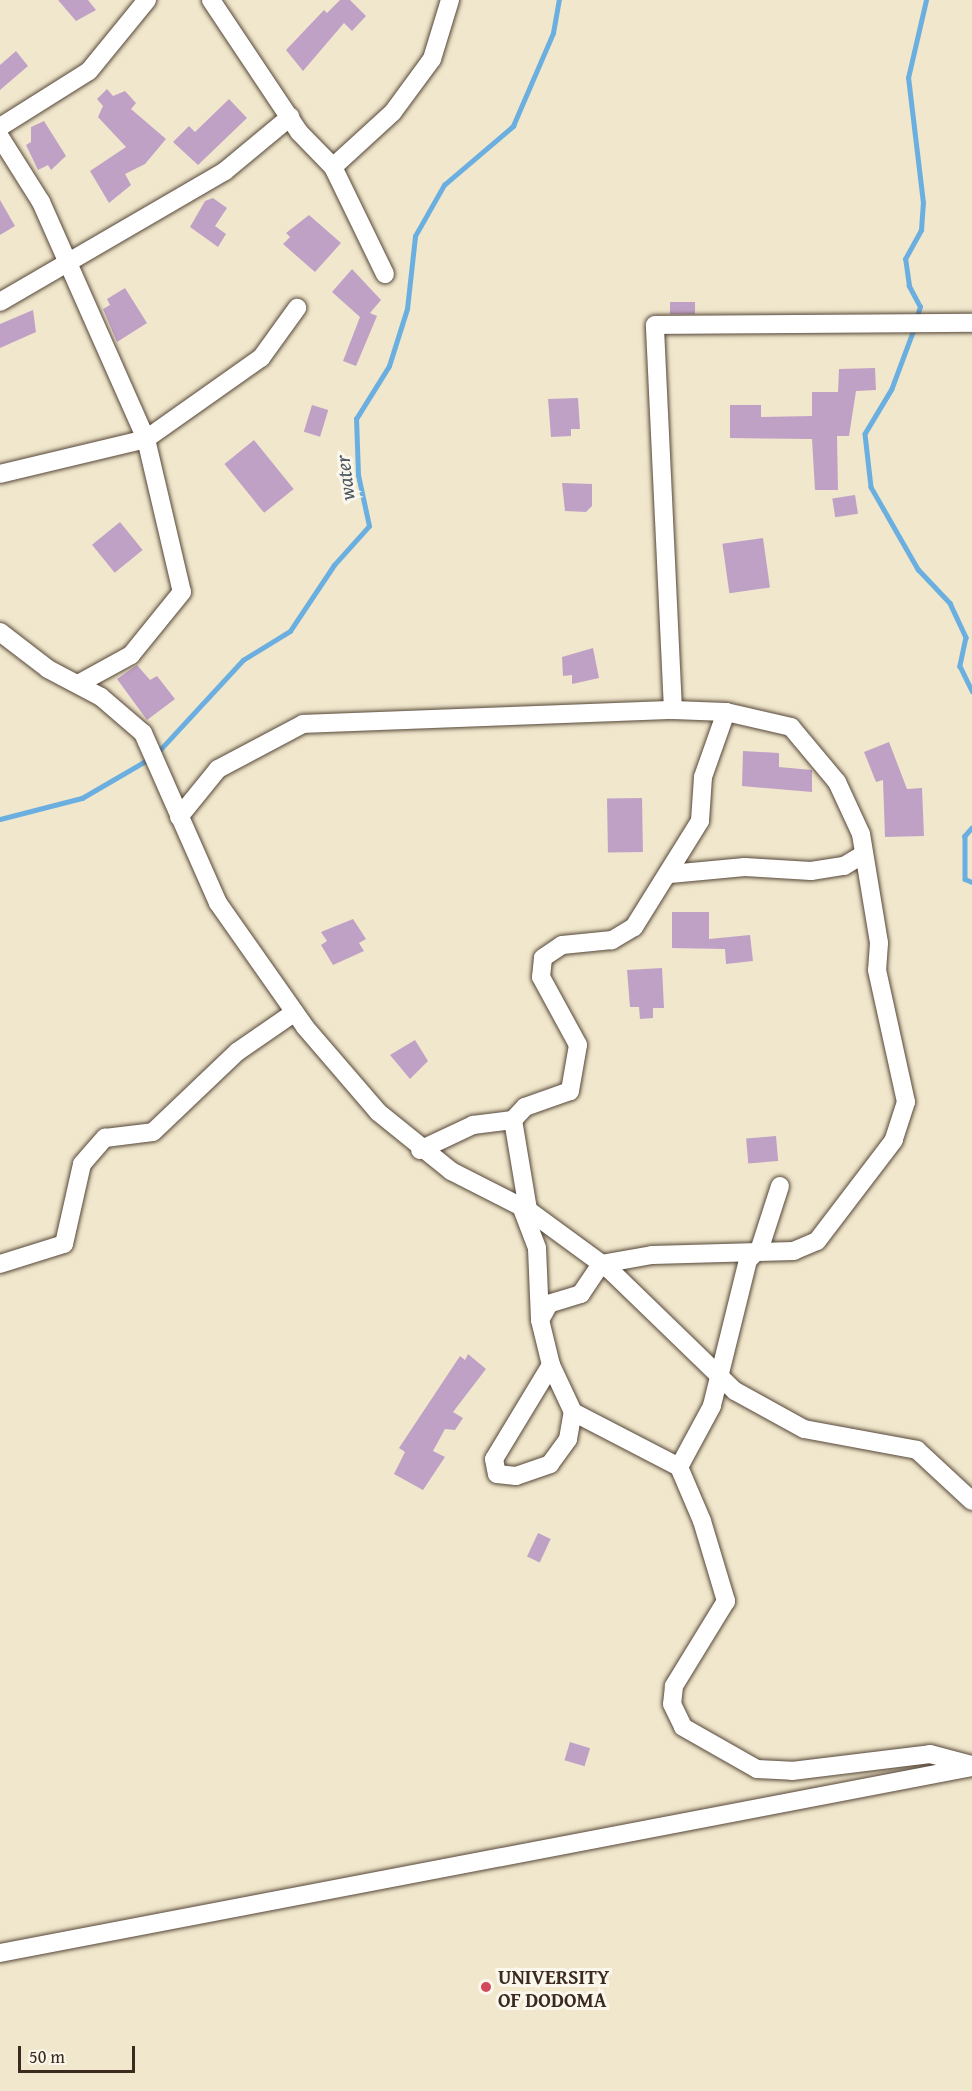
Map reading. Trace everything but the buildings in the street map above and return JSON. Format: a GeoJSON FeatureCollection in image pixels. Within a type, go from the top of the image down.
{"type":"FeatureCollection","features":[{"type":"Feature","properties":{"kind":"street"},"geometry":{"type":"LineString","coordinates":[[0,127],[89,71],[147,0]]}},
{"type":"Feature","properties":{"kind":"street"},"geometry":{"type":"LineString","coordinates":[[211,0],[290,117],[333,167],[385,274]]}},
{"type":"Feature","properties":{"kind":"street"},"geometry":{"type":"LineString","coordinates":[[333,167],[393,112],[432,59],[450,0]]}},
{"type":"Feature","properties":{"kind":"street"},"geometry":{"type":"LineString","coordinates":[[0,302],[225,171],[290,117]]}},
{"type":"Feature","properties":{"kind":"street"},"geometry":{"type":"LineString","coordinates":[[0,137],[41,202],[70,263],[146,439],[182,592],[131,655],[80,683]]}},
{"type":"Feature","properties":{"kind":"street"},"geometry":{"type":"LineString","coordinates":[[0,474],[146,439],[261,358],[297,308]]}},
{"type":"Feature","properties":{"kind":"street"},"geometry":{"type":"LineString","coordinates":[[672,710],[655,325],[972,323]]}},
{"type":"Feature","properties":{"kind":"street"},"geometry":{"type":"LineString","coordinates":[[0,632],[48,669],[80,683],[143,733],[218,903],[295,1012],[372,1106],[420,1150],[525,1208],[601,1264],[735,1391],[804,1429],[916,1450],[972,1501]]}},
{"type":"Feature","properties":{"kind":"street"},"geometry":{"type":"LineString","coordinates":[[179,817],[218,769],[303,724],[672,710],[726,712],[791,728],[812,746],[837,782],[864,854],[879,943],[878,970],[906,1102],[904,1120],[817,1240],[794,1251],[760,1248],[601,1264]]}},
{"type":"Feature","properties":{"kind":"street"},"geometry":{"type":"LineString","coordinates":[[420,1150],[473,1125],[513,1120],[525,1107],[570,1091],[576,1076],[578,1045],[541,977],[543,958],[562,945],[612,940],[634,927],[670,874],[700,821],[703,777],[726,712]]}},
{"type":"Feature","properties":{"kind":"street"},"geometry":{"type":"LineString","coordinates":[[670,874],[745,867],[811,871],[844,866],[864,854]]}},
{"type":"Feature","properties":{"kind":"street"},"geometry":{"type":"LineString","coordinates":[[0,1264],[64,1244],[82,1164],[105,1138],[153,1132],[237,1052],[295,1012]]}},
{"type":"Feature","properties":{"kind":"street"},"geometry":{"type":"LineString","coordinates":[[513,1120],[525,1208],[537,1248],[540,1320],[551,1365],[573,1412],[568,1439],[550,1464],[516,1476],[497,1474],[494,1459],[551,1365]]}},
{"type":"Feature","properties":{"kind":"street"},"geometry":{"type":"LineString","coordinates":[[679,1467],[712,1406],[716,1373],[748,1260],[760,1248],[780,1186]]}},
{"type":"Feature","properties":{"kind":"street"},"geometry":{"type":"LineString","coordinates":[[540,1320],[549,1304],[581,1294],[601,1264]]}},
{"type":"Feature","properties":{"kind":"street"},"geometry":{"type":"LineString","coordinates":[[573,1412],[679,1467],[702,1521],[726,1601],[674,1686],[672,1704],[683,1727],[757,1768],[792,1771],[930,1754],[972,1766]]}},
{"type":"Feature","properties":{"kind":"street"},"geometry":{"type":"LineString","coordinates":[[568,1439],[609,1431]]}},
{"type":"Feature","properties":{"kind":"street"},"geometry":{"type":"LineString","coordinates":[[0,1953],[972,1766]]}},
{"type":"Feature","properties":{"kind":"waterway","name":"water"},"geometry":{"type":"LineString","coordinates":[[158,752],[243,660],[290,631],[334,565],[369,526],[358,475],[356,419],[389,366],[407,309],[415,236],[444,185],[513,126],[553,33],[559,0]]}},
{"type":"Feature","properties":{"kind":"waterway"},"geometry":{"type":"LineString","coordinates":[[916,319],[920,307],[909,286],[905,259],[921,230],[923,203],[908,78],[926,0]]}},
{"type":"Feature","properties":{"kind":"waterway"},"geometry":{"type":"LineString","coordinates":[[915,327],[892,389],[865,434],[871,487],[918,569],[950,603],[966,637],[960,666],[972,691]]}},
{"type":"Feature","properties":{"kind":"waterway","name":"water"},"geometry":{"type":"LineString","coordinates":[[0,819],[82,798],[149,759]]}},
{"type":"Feature","properties":{"kind":"waterway"},"geometry":{"type":"LineString","coordinates":[[972,828],[965,836],[965,879],[972,882]]}},
{"type":"Feature","properties":{"kind":"place","name":"UNIVERSITY OF DODOMA"},"geometry":{"type":"Point","coordinates":[486,1987]}}]}
